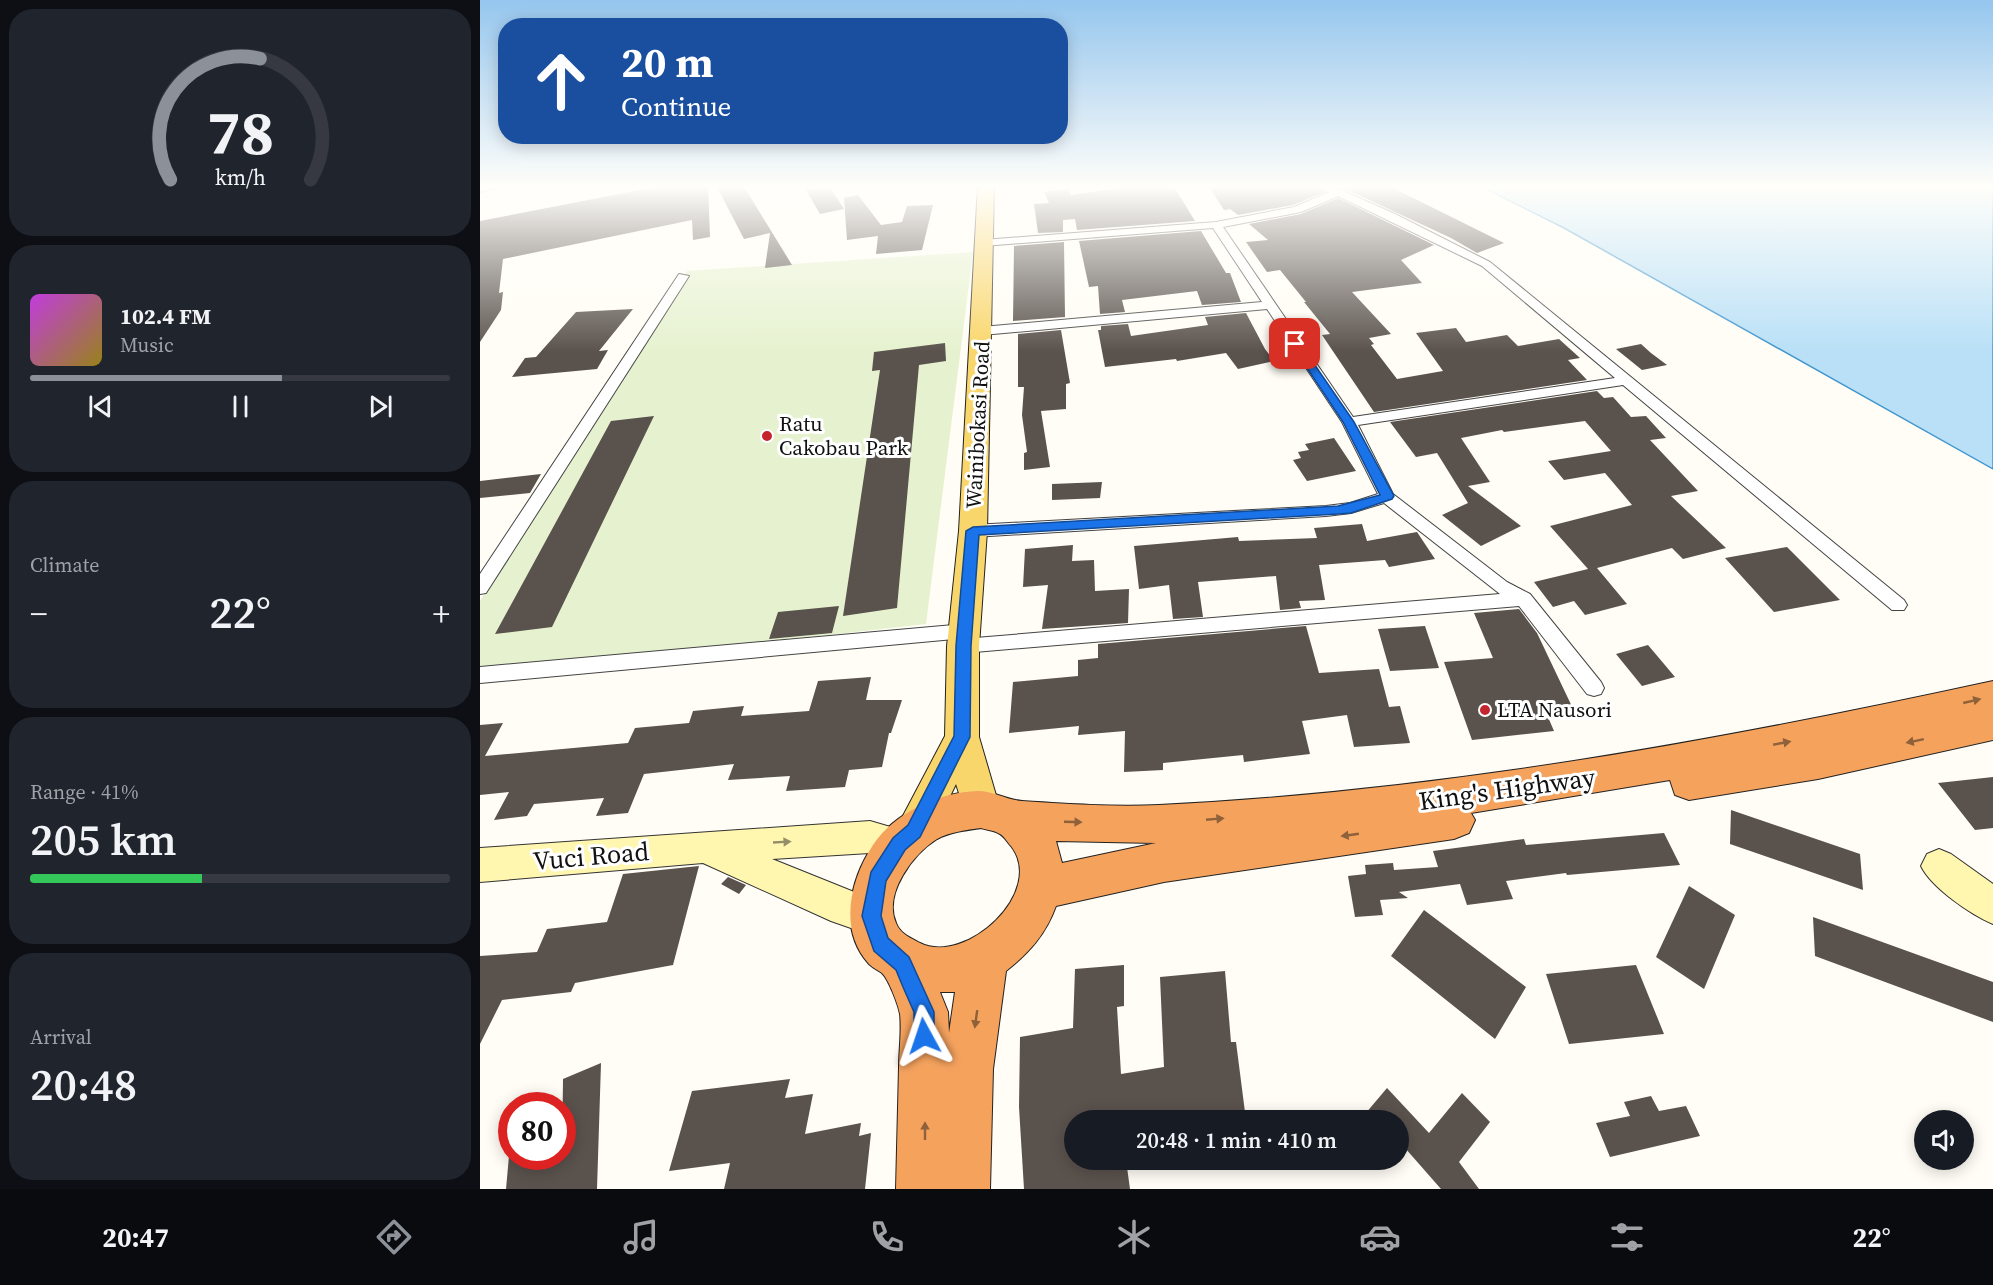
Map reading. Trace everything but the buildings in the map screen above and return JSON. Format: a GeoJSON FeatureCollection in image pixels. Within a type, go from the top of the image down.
{"type":"FeatureCollection","features":[{"type":"Feature","properties":{"kind":"highway","name":"King's Highway"},"geometry":{"type":"LineString","coordinates":[[998,815],[1156,824],[1447,800],[1650,768],[1835,732],[1993,696]]}},
{"type":"Feature","properties":{"kind":"highway","name":"King's Highway"},"geometry":{"type":"LineString","coordinates":[[1042,888],[1164,862],[1818,762],[1993,724]]}},
{"type":"Feature","properties":{"kind":"highway"},"geometry":{"type":"LineString","coordinates":[[903,964],[942,972],[984,961],[1022,929],[1042,888],[1042,860],[1032,837],[998,815],[947,814],[906,837],[877,878],[872,916],[881,944],[903,964],[924,1012],[924,1189]]}},
{"type":"Feature","properties":{"kind":"highway"},"geometry":{"type":"LineString","coordinates":[[962,1189],[968,1069],[984,961]]}},
{"type":"Feature","properties":{"kind":"main road","name":"Wainibokasi Road"},"geometry":{"type":"LineString","coordinates":[[983,243],[982,331],[973,531],[964,639],[962,737],[998,815]]}},
{"type":"Feature","properties":{"kind":"main road","name":"Wainibokasi Road"},"geometry":{"type":"LineString","coordinates":[[906,837],[962,737]]}},
{"type":"Feature","properties":{"kind":"main road","name":"Vuci Road"},"geometry":{"type":"LineString","coordinates":[[480,865],[703,847],[906,837]]}},
{"type":"Feature","properties":{"kind":"main road","name":"Vuci Road"},"geometry":{"type":"LineString","coordinates":[[703,847],[844,908],[872,916]]}},
{"type":"Feature","properties":{"kind":"main road"},"geometry":{"type":"LineString","coordinates":[[1939,866],[1993,906]]}},
{"type":"Feature","properties":{"kind":"street"},"geometry":{"type":"LineString","coordinates":[[983,243],[1016,240]]}},
{"type":"Feature","properties":{"kind":"street"},"geometry":{"type":"LineString","coordinates":[[1226,240],[1349,422],[1388,496],[1502,587],[1524,599],[1594,688]]}},
{"type":"Feature","properties":{"kind":"street"},"geometry":{"type":"LineString","coordinates":[[1439,240],[1486,264],[1898,605]]}},
{"type":"Feature","properties":{"kind":"street"},"geometry":{"type":"LineString","coordinates":[[480,588],[683,276]]}},
{"type":"Feature","properties":{"kind":"street"},"geometry":{"type":"LineString","coordinates":[[982,331],[1269,305]]}},
{"type":"Feature","properties":{"kind":"street"},"geometry":{"type":"LineString","coordinates":[[1349,422],[1627,380]]}},
{"type":"Feature","properties":{"kind":"street"},"geometry":{"type":"LineString","coordinates":[[973,531],[1326,511],[1351,508],[1388,496]]}},
{"type":"Feature","properties":{"kind":"street"},"geometry":{"type":"LineString","coordinates":[[480,675],[1524,599]]}},
{"type":"Feature","properties":{"kind":"green space","name":"Ratu Cakobau Park"},"geometry":{"type":"Polygon","coordinates":[[[973,252],[926,624],[480,674],[480,601],[687,271],[973,252]]]}},
{"type":"Feature","properties":{"kind":"water"},"geometry":{"type":"Polygon","coordinates":[[[1586,240],[1993,240],[1993,469],[1586,240]]]}},
{"type":"Feature","properties":{"kind":"place","name":"Ratu Cakobau Park"},"geometry":{"type":"Point","coordinates":[767,436]}},
{"type":"Feature","properties":{"kind":"place","name":"LTA Nausori"},"geometry":{"type":"Point","coordinates":[1485,710]}},
{"type":"Feature","properties":{"kind":"route"},"geometry":{"type":"LineString","coordinates":[[924,1036],[924,1012],[903,964],[881,944],[872,916],[877,878],[899,844],[914,831],[962,737],[963,646],[973,531],[1338,510],[1388,496],[1349,422],[1295,344]]}}]}
